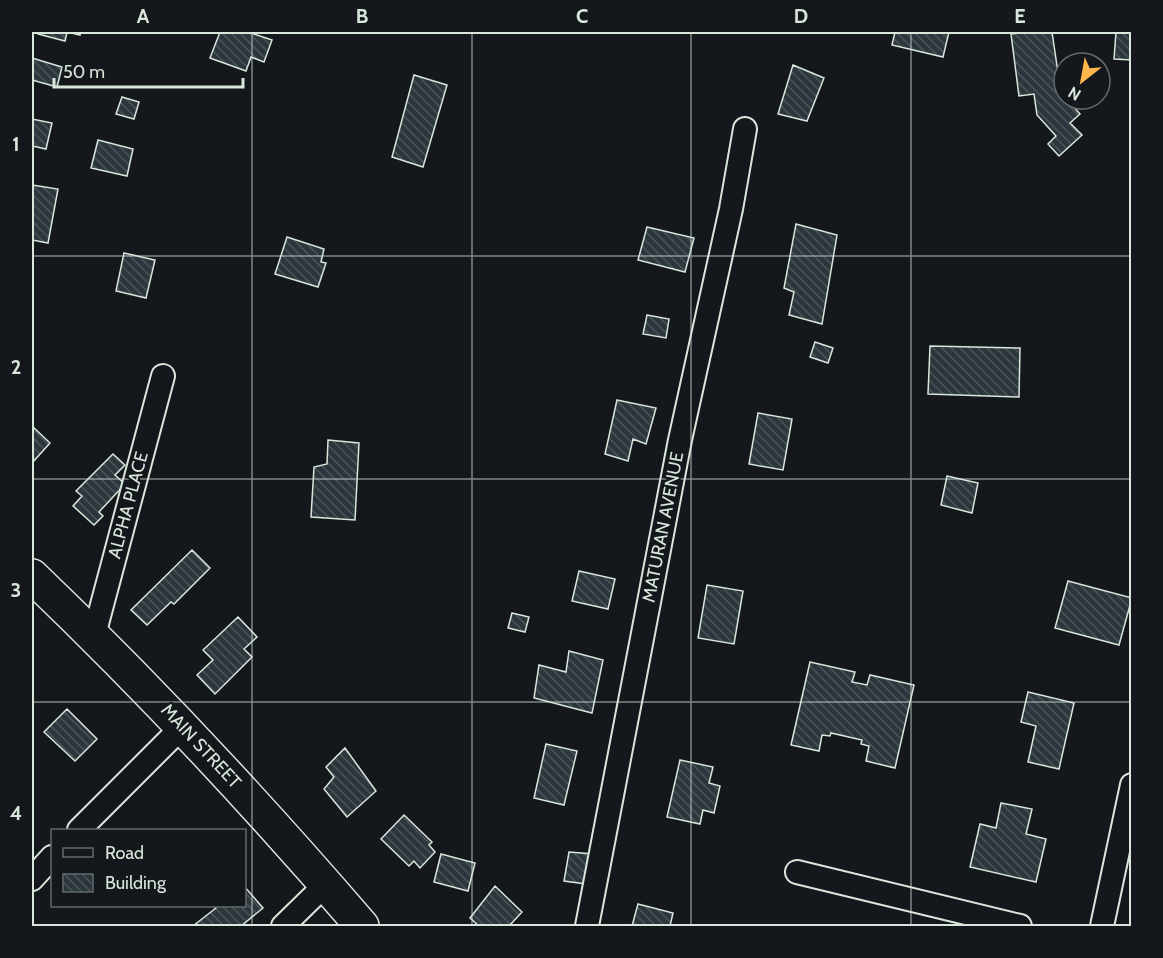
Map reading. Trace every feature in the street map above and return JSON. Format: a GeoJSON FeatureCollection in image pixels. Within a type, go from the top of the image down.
{"type":"FeatureCollection","features":[{"type":"Feature","properties":{"kind":"main road","name":"MAIN STREET"},"geometry":{"type":"LineString","coordinates":[[32,576],[94,635],[183,726],[362,927]]}},
{"type":"Feature","properties":{"kind":"street","name":"MATURAN AVENUE"},"geometry":{"type":"LineString","coordinates":[[587,927],[680,440],[731,209],[745,129]]}},
{"type":"Feature","properties":{"kind":"street","name":"ALPHA PLACE"},"geometry":{"type":"LineString","coordinates":[[94,635],[163,376]]}},
{"type":"Feature","properties":{"kind":"street"},"geometry":{"type":"LineString","coordinates":[[81,829],[183,726]]}},
{"type":"Feature","properties":{"kind":"street"},"geometry":{"type":"LineString","coordinates":[[1102,927],[1131,785]]}},
{"type":"Feature","properties":{"kind":"street"},"geometry":{"type":"LineString","coordinates":[[32,879],[51,858]]}},
{"type":"Feature","properties":{"kind":"street"},"geometry":{"type":"LineString","coordinates":[[797,872],[1020,927]]}},
{"type":"Feature","properties":{"kind":"street"},"geometry":{"type":"LineString","coordinates":[[283,927],[326,884]]}},
{"type":"Feature","properties":{"kind":"building"},"geometry":{"type":"Polygon","coordinates":[[[39,32],[67,32],[65,41],[38,34],[39,32]]]}},
{"type":"Feature","properties":{"kind":"building"},"geometry":{"type":"Polygon","coordinates":[[[220,32],[248,32],[272,40],[264,62],[251,57],[246,71],[210,58],[220,32]]]}},
{"type":"Feature","properties":{"kind":"building"},"geometry":{"type":"Polygon","coordinates":[[[895,32],[949,32],[943,57],[892,45],[895,32]]]}},
{"type":"Feature","properties":{"kind":"building"},"geometry":{"type":"Polygon","coordinates":[[[1052,32],[1055,51],[1052,51],[1052,111],[1077,111],[1080,114],[1070,123],[1082,135],[1059,156],[1048,144],[1056,136],[1037,115],[1034,94],[1019,96],[1011,34],[1052,32]]]}},
{"type":"Feature","properties":{"kind":"building"},"geometry":{"type":"Polygon","coordinates":[[[1116,32],[1132,32],[1132,60],[1114,59],[1116,32]]]}},
{"type":"Feature","properties":{"kind":"building"},"geometry":{"type":"Polygon","coordinates":[[[32,58],[62,67],[57,87],[32,80],[32,58]]]}},
{"type":"Feature","properties":{"kind":"building"},"geometry":{"type":"Polygon","coordinates":[[[793,65],[824,78],[807,121],[778,114],[793,65]]]}},
{"type":"Feature","properties":{"kind":"building"},"geometry":{"type":"Polygon","coordinates":[[[414,75],[447,85],[423,167],[392,157],[414,75]]]}},
{"type":"Feature","properties":{"kind":"building"},"geometry":{"type":"Polygon","coordinates":[[[122,97],[139,102],[134,119],[116,114],[122,97]]]}},
{"type":"Feature","properties":{"kind":"building"},"geometry":{"type":"Polygon","coordinates":[[[32,119],[52,123],[46,149],[32,146],[32,119]]]}},
{"type":"Feature","properties":{"kind":"building"},"geometry":{"type":"Polygon","coordinates":[[[98,140],[133,149],[127,176],[91,168],[98,140]]]}},
{"type":"Feature","properties":{"kind":"building"},"geometry":{"type":"Polygon","coordinates":[[[32,185],[58,189],[48,243],[32,240],[32,185]]]}},
{"type":"Feature","properties":{"kind":"building"},"geometry":{"type":"Polygon","coordinates":[[[796,224],[837,235],[822,324],[789,315],[794,292],[784,288],[796,224]]]}},
{"type":"Feature","properties":{"kind":"building"},"geometry":{"type":"Polygon","coordinates":[[[647,227],[694,238],[685,272],[638,260],[647,227]]]}},
{"type":"Feature","properties":{"kind":"building"},"geometry":{"type":"Polygon","coordinates":[[[287,237],[324,249],[321,262],[326,263],[318,287],[275,274],[287,237]]]}},
{"type":"Feature","properties":{"kind":"building"},"geometry":{"type":"Polygon","coordinates":[[[124,253],[155,260],[146,298],[116,291],[124,253]]]}},
{"type":"Feature","properties":{"kind":"building"},"geometry":{"type":"Polygon","coordinates":[[[647,315],[669,319],[666,338],[643,334],[647,315]]]}},
{"type":"Feature","properties":{"kind":"building"},"geometry":{"type":"Polygon","coordinates":[[[815,342],[833,348],[828,363],[810,357],[815,342]]]}},
{"type":"Feature","properties":{"kind":"building"},"geometry":{"type":"Polygon","coordinates":[[[930,346],[1020,348],[1019,397],[928,394],[930,346]]]}},
{"type":"Feature","properties":{"kind":"building"},"geometry":{"type":"Polygon","coordinates":[[[617,400],[656,408],[646,444],[633,439],[628,461],[605,454],[617,400]]]}},
{"type":"Feature","properties":{"kind":"building"},"geometry":{"type":"Polygon","coordinates":[[[758,413],[792,419],[783,470],[749,464],[758,413]]]}},
{"type":"Feature","properties":{"kind":"building"},"geometry":{"type":"Polygon","coordinates":[[[32,426],[50,443],[32,463],[32,426]]]}},
{"type":"Feature","properties":{"kind":"building"},"geometry":{"type":"Polygon","coordinates":[[[328,440],[359,443],[355,520],[311,517],[314,467],[327,464],[328,440]]]}},
{"type":"Feature","properties":{"kind":"building"},"geometry":{"type":"Polygon","coordinates":[[[113,454],[125,465],[115,475],[125,484],[99,512],[103,516],[94,525],[73,506],[82,496],[76,491],[113,454]]]}},
{"type":"Feature","properties":{"kind":"building"},"geometry":{"type":"Polygon","coordinates":[[[947,476],[978,483],[972,513],[941,505],[947,476]]]}},
{"type":"Feature","properties":{"kind":"building"},"geometry":{"type":"Polygon","coordinates":[[[192,550],[210,568],[174,604],[171,602],[147,625],[131,610],[192,550]]]}},
{"type":"Feature","properties":{"kind":"building"},"geometry":{"type":"Polygon","coordinates":[[[579,571],[615,579],[608,609],[572,601],[579,571]]]}},
{"type":"Feature","properties":{"kind":"building"},"geometry":{"type":"Polygon","coordinates":[[[1068,581],[1132,598],[1119,645],[1055,628],[1068,581]]]}},
{"type":"Feature","properties":{"kind":"building"},"geometry":{"type":"Polygon","coordinates":[[[707,585],[743,591],[734,644],[698,638],[707,585]]]}},
{"type":"Feature","properties":{"kind":"building"},"geometry":{"type":"Polygon","coordinates":[[[512,613],[529,617],[525,632],[508,628],[512,613]]]}},
{"type":"Feature","properties":{"kind":"building"},"geometry":{"type":"Polygon","coordinates":[[[238,617],[257,637],[244,649],[252,657],[215,694],[197,675],[213,660],[203,650],[238,617]]]}},
{"type":"Feature","properties":{"kind":"building"},"geometry":{"type":"Polygon","coordinates":[[[569,651],[603,660],[592,713],[534,698],[539,665],[566,672],[569,651]]]}},
{"type":"Feature","properties":{"kind":"building"},"geometry":{"type":"Polygon","coordinates":[[[810,662],[855,672],[852,682],[867,685],[870,675],[914,685],[895,768],[866,761],[869,746],[861,744],[862,740],[831,733],[830,736],[822,735],[819,751],[791,745],[810,662]]]}},
{"type":"Feature","properties":{"kind":"building"},"geometry":{"type":"Polygon","coordinates":[[[1028,692],[1074,703],[1059,769],[1028,762],[1036,726],[1021,722],[1028,692]]]}},
{"type":"Feature","properties":{"kind":"building"},"geometry":{"type":"Polygon","coordinates":[[[67,709],[97,739],[75,761],[44,732],[67,709]]]}},
{"type":"Feature","properties":{"kind":"building"},"geometry":{"type":"Polygon","coordinates":[[[546,744],[577,751],[564,805],[534,798],[546,744]]]}},
{"type":"Feature","properties":{"kind":"building"},"geometry":{"type":"Polygon","coordinates":[[[345,748],[376,791],[347,817],[324,789],[334,777],[326,767],[345,748]]]}},
{"type":"Feature","properties":{"kind":"building"},"geometry":{"type":"Polygon","coordinates":[[[680,760],[713,767],[709,783],[720,786],[714,813],[703,810],[700,824],[667,817],[680,760]]]}},
{"type":"Feature","properties":{"kind":"building"},"geometry":{"type":"Polygon","coordinates":[[[1001,803],[1032,809],[1026,834],[1046,839],[1036,882],[970,867],[980,824],[996,828],[1001,803]]]}},
{"type":"Feature","properties":{"kind":"building"},"geometry":{"type":"Polygon","coordinates":[[[404,815],[432,842],[429,845],[435,852],[420,868],[414,861],[409,866],[381,839],[404,815]]]}},
{"type":"Feature","properties":{"kind":"building"},"geometry":{"type":"Polygon","coordinates":[[[569,852],[593,854],[586,884],[564,881],[569,852]]]}},
{"type":"Feature","properties":{"kind":"building"},"geometry":{"type":"Polygon","coordinates":[[[441,854],[475,863],[468,891],[434,882],[441,854]]]}},
{"type":"Feature","properties":{"kind":"building"},"geometry":{"type":"Polygon","coordinates":[[[495,886],[522,912],[509,926],[479,926],[470,918],[495,886]]]}},
{"type":"Feature","properties":{"kind":"building"},"geometry":{"type":"Polygon","coordinates":[[[246,888],[263,908],[241,926],[193,926],[216,908],[246,907],[246,888]]]}},
{"type":"Feature","properties":{"kind":"building"},"geometry":{"type":"Polygon","coordinates":[[[638,904],[673,913],[670,926],[632,926],[638,904]]]}}]}
